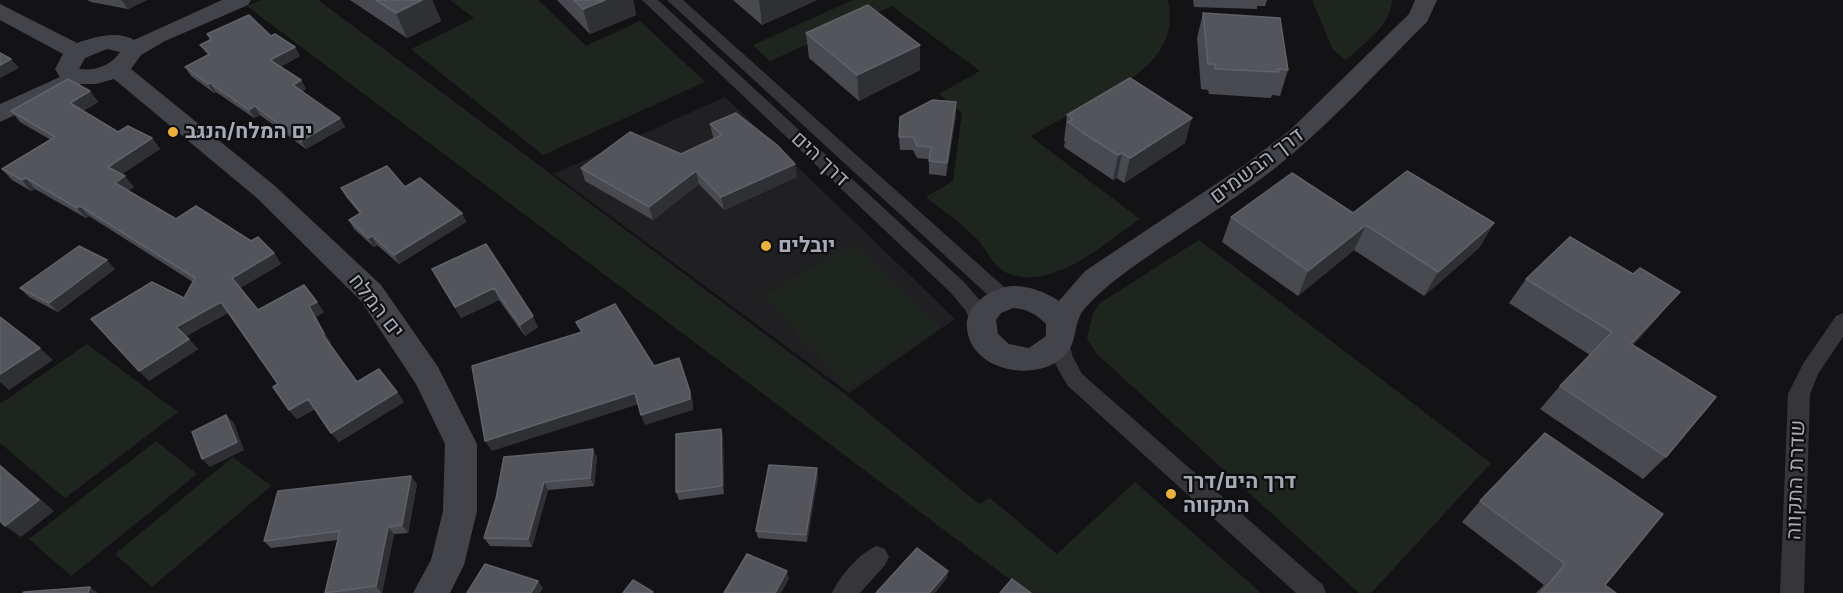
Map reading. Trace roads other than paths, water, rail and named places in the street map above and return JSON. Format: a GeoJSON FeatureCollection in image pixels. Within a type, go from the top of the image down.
{"type":"FeatureCollection","features":[{"type":"Feature","properties":{"kind":"street"},"geometry":{"type":"LineString","coordinates":[[0,114],[107,42],[207,0]]}},
{"type":"Feature","properties":{"kind":"street"},"geometry":{"type":"LineString","coordinates":[[0,11],[94,77],[124,60],[157,36],[240,0]]}},
{"type":"Feature","properties":{"kind":"street","name":"דרך הים"},"geometry":{"type":"LineString","coordinates":[[649,0],[958,288],[975,308],[980,324]]}},
{"type":"Feature","properties":{"kind":"street","name":"דרך הים"},"geometry":{"type":"LineString","coordinates":[[674,0],[997,292],[1021,298]]}},
{"type":"Feature","properties":{"kind":"street"},"geometry":{"type":"LineString","coordinates":[[1403,33],[1408,17],[1409,0]]}},
{"type":"Feature","properties":{"kind":"street","name":"דרך הבשמים"},"geometry":{"type":"LineString","coordinates":[[1021,298],[1075,289],[1095,279],[1252,172],[1298,137],[1419,17],[1426,0]]}},
{"type":"Feature","properties":{"kind":"street","name":"ים המלח"},"geometry":{"type":"LineString","coordinates":[[107,42],[125,43],[124,60],[371,293],[427,376],[461,444],[460,511],[447,565],[431,593]]}},
{"type":"Feature","properties":{"kind":"street"},"geometry":{"type":"LineString","coordinates":[[0,97],[75,65]]}},
{"type":"Feature","properties":{"kind":"street","name":"דרך הבשמים"},"geometry":{"type":"LineString","coordinates":[[1060,332],[1072,303],[1095,279]]}},
{"type":"Feature","properties":{"kind":"street"},"geometry":{"type":"LineString","coordinates":[[1075,380],[1063,358],[1060,332],[1054,311],[1021,298],[989,307],[980,324],[984,339],[996,352],[1007,357],[1046,365],[1075,380],[1314,593]]}},
{"type":"Feature","properties":{"kind":"street","name":"שדרת התקווה"},"geometry":{"type":"LineString","coordinates":[[1792,593],[1799,394],[1810,370],[1843,321]]}},
{"type":"Feature","properties":{"kind":"street"},"geometry":{"type":"LineString","coordinates":[[1026,360],[1044,355],[1053,348],[1060,332]]}},
{"type":"Feature","properties":{"kind":"street"},"geometry":{"type":"LineString","coordinates":[[844,593],[877,557]]}},
{"type":"Feature","properties":{"kind":"place","name":"ים המלח/הנגב"},"geometry":{"type":"Point","coordinates":[173,132]}},
{"type":"Feature","properties":{"kind":"place","name":"יובלים"},"geometry":{"type":"Point","coordinates":[766,246]}},
{"type":"Feature","properties":{"kind":"place","name":"דרך הים/דרך התקווה"},"geometry":{"type":"Point","coordinates":[1171,494]}}]}
